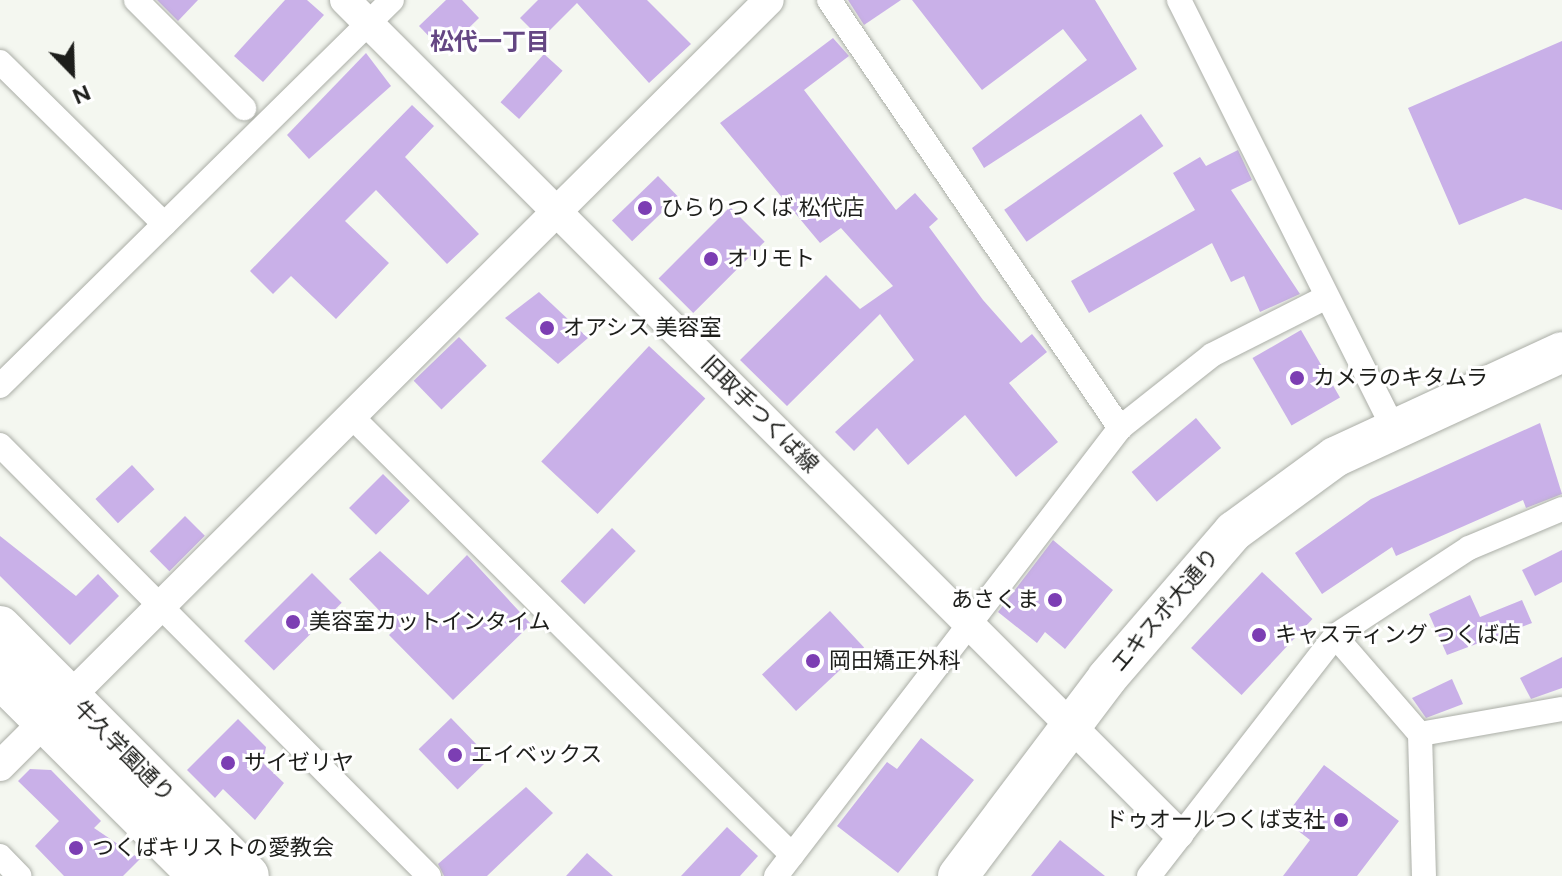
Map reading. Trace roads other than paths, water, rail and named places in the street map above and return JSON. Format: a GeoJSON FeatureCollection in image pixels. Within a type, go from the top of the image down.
{"type":"FeatureCollection","features":[{"type":"Feature","properties":{"kind":"highway","name":"牛久学園通り"},"geometry":{"type":"LineString","coordinates":[[0,627],[57,709],[200,876]]}},
{"type":"Feature","properties":{"kind":"highway","name":"牛久学園通り"},"geometry":{"type":"LineString","coordinates":[[0,677],[57,709],[248,876]]}},
{"type":"Feature","properties":{"kind":"main road","name":"エキスポ大通り"},"geometry":{"type":"LineString","coordinates":[[958,876],[1072,727],[1234,531],[1286,488],[1393,427],[1562,352]]}},
{"type":"Feature","properties":{"kind":"street"},"geometry":{"type":"LineString","coordinates":[[136,0],[244,108]]}},
{"type":"Feature","properties":{"kind":"street","name":"旧取手つくば線"},"geometry":{"type":"LineString","coordinates":[[345,0],[1179,834]]}},
{"type":"Feature","properties":{"kind":"street"},"geometry":{"type":"LineString","coordinates":[[0,386],[392,0]]}},
{"type":"Feature","properties":{"kind":"street"},"geometry":{"type":"LineString","coordinates":[[0,766],[769,0]]}},
{"type":"Feature","properties":{"kind":"street"},"geometry":{"type":"LineString","coordinates":[[829,0],[1120,428]]}},
{"type":"Feature","properties":{"kind":"street"},"geometry":{"type":"LineString","coordinates":[[1179,0],[1325,298],[1393,427]]}},
{"type":"Feature","properties":{"kind":"street"},"geometry":{"type":"LineString","coordinates":[[0,62],[164,224]]}},
{"type":"Feature","properties":{"kind":"street"},"geometry":{"type":"LineString","coordinates":[[776,876],[1120,428],[1212,355],[1325,298]]}},
{"type":"Feature","properties":{"kind":"street"},"geometry":{"type":"LineString","coordinates":[[352,417],[792,855]]}},
{"type":"Feature","properties":{"kind":"street"},"geometry":{"type":"LineString","coordinates":[[0,445],[429,876]]}},
{"type":"Feature","properties":{"kind":"street"},"geometry":{"type":"LineString","coordinates":[[1149,876],[1335,636],[1469,548],[1562,509]]}},
{"type":"Feature","properties":{"kind":"street"},"geometry":{"type":"LineString","coordinates":[[1335,636],[1420,734],[1424,876]]}},
{"type":"Feature","properties":{"kind":"street"},"geometry":{"type":"LineString","coordinates":[[1420,734],[1562,709]]}},
{"type":"Feature","properties":{"kind":"street"},"geometry":{"type":"LineString","coordinates":[[0,856],[19,876]]}},
{"type":"Feature","properties":{"kind":"place","name":"ひらりつくば 松代店"},"geometry":{"type":"Point","coordinates":[645,208]}},
{"type":"Feature","properties":{"kind":"place","name":"オリモト"},"geometry":{"type":"Point","coordinates":[711,259]}},
{"type":"Feature","properties":{"kind":"place","name":"オアシス 美容室"},"geometry":{"type":"Point","coordinates":[547,328]}},
{"type":"Feature","properties":{"kind":"place","name":"カメラのキタムラ"},"geometry":{"type":"Point","coordinates":[1297,378]}},
{"type":"Feature","properties":{"kind":"place","name":"あさくま"},"geometry":{"type":"Point","coordinates":[1055,600]}},
{"type":"Feature","properties":{"kind":"place","name":"美容室カットインタイム"},"geometry":{"type":"Point","coordinates":[293,622]}},
{"type":"Feature","properties":{"kind":"place","name":"キャスティング つくば店"},"geometry":{"type":"Point","coordinates":[1259,635]}},
{"type":"Feature","properties":{"kind":"place","name":"岡田矯正外科"},"geometry":{"type":"Point","coordinates":[813,661]}},
{"type":"Feature","properties":{"kind":"place","name":"エイベックス"},"geometry":{"type":"Point","coordinates":[455,755]}},
{"type":"Feature","properties":{"kind":"place","name":"サイゼリヤ"},"geometry":{"type":"Point","coordinates":[228,763]}},
{"type":"Feature","properties":{"kind":"place","name":"ドゥオールつくば支社"},"geometry":{"type":"Point","coordinates":[1341,820]}},
{"type":"Feature","properties":{"kind":"place","name":"つくばキリストの愛教会"},"geometry":{"type":"Point","coordinates":[76,848]}},
{"type":"Feature","properties":{"kind":"district","name":"松代一丁目"},"geometry":{"type":"Point","coordinates":[490,42]}}]}
